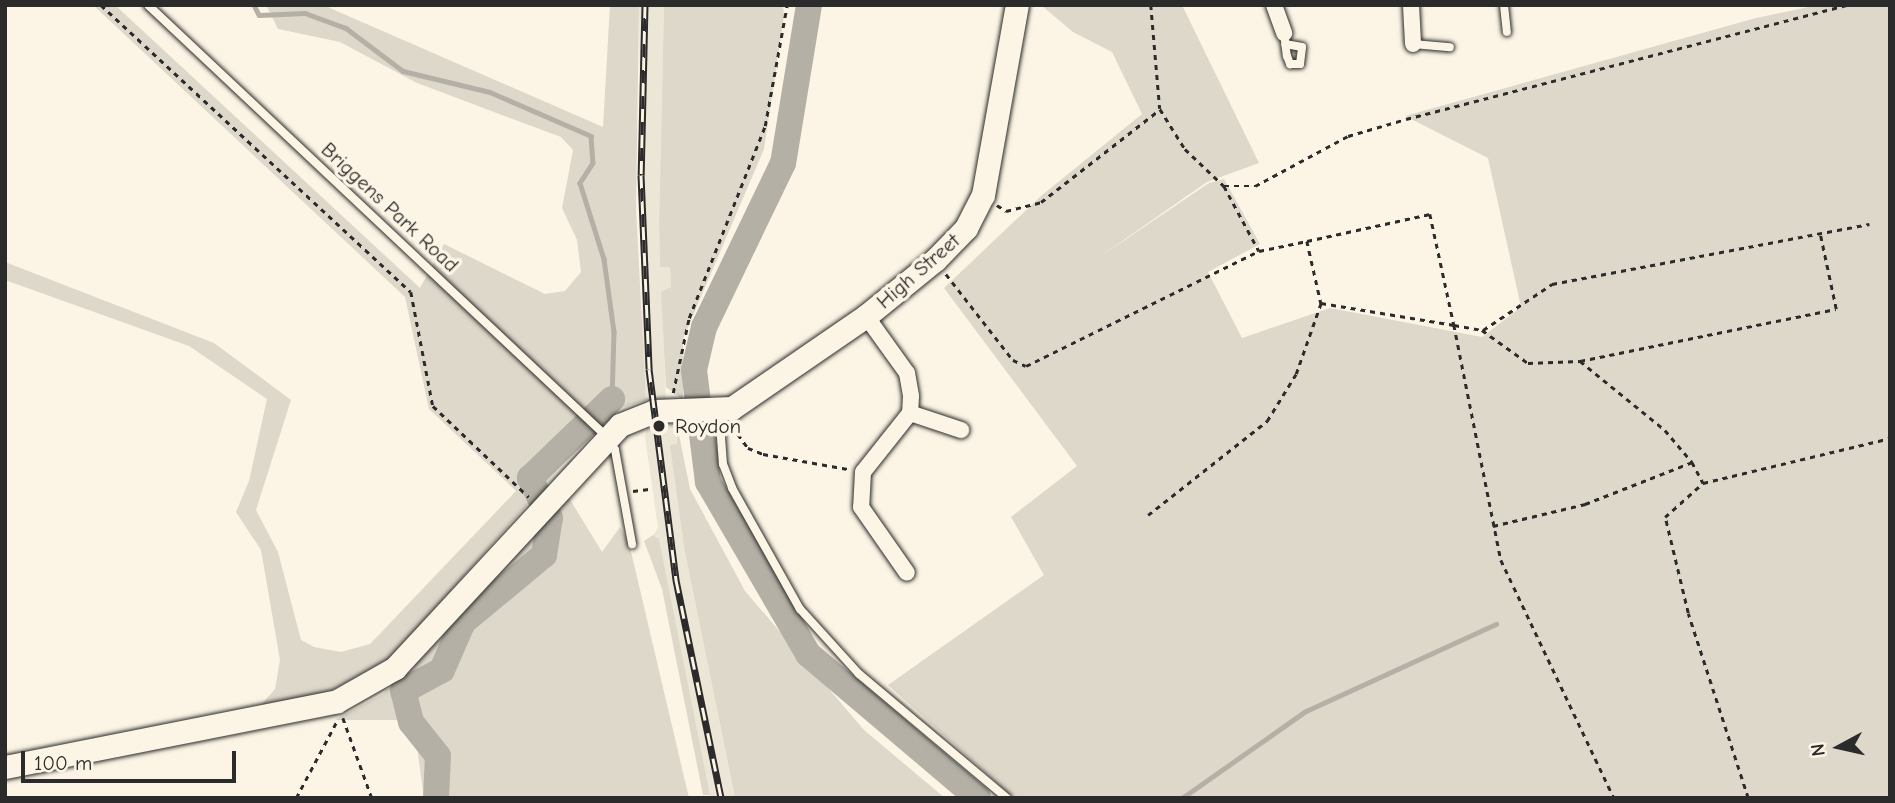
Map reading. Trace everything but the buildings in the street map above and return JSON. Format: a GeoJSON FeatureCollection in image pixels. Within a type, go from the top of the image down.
{"type":"FeatureCollection","features":[{"type":"Feature","properties":{"kind":"main road","name":"High Street"},"geometry":{"type":"LineString","coordinates":[[715,410],[758,394],[866,316],[935,260],[966,228],[983,195],[1017,5]]}},
{"type":"Feature","properties":{"kind":"main road"},"geometry":{"type":"LineString","coordinates":[[5,767],[337,701],[395,668],[548,500],[601,430],[634,416],[675,410],[715,410]]}},
{"type":"Feature","properties":{"kind":"street"},"geometry":{"type":"LineString","coordinates":[[1274,5],[1285,38]]}},
{"type":"Feature","properties":{"kind":"street"},"geometry":{"type":"LineString","coordinates":[[1410,5],[1413,44]]}},
{"type":"Feature","properties":{"kind":"street"},"geometry":{"type":"LineString","coordinates":[[866,316],[907,373],[910,414],[863,472],[861,507],[906,573]]}},
{"type":"Feature","properties":{"kind":"street"},"geometry":{"type":"LineString","coordinates":[[910,414],[961,430]]}},
{"type":"Feature","properties":{"kind":"lane","name":"Briggens Park Road"},"geometry":{"type":"LineString","coordinates":[[148,5],[601,430]]}},
{"type":"Feature","properties":{"kind":"lane"},"geometry":{"type":"LineString","coordinates":[[1504,5],[1507,32]]}},
{"type":"Feature","properties":{"kind":"lane"},"geometry":{"type":"LineString","coordinates":[[1413,44],[1450,47]]}},
{"type":"Feature","properties":{"kind":"lane"},"geometry":{"type":"LineString","coordinates":[[715,410],[723,464],[732,488],[800,609],[859,674],[1007,798]]}},
{"type":"Feature","properties":{"kind":"lane"},"geometry":{"type":"LineString","coordinates":[[601,430],[623,492],[632,544]]}},
{"type":"Feature","properties":{"kind":"path"},"geometry":{"type":"LineString","coordinates":[[101,5],[411,292],[433,406],[548,500]]}},
{"type":"Feature","properties":{"kind":"path"},"geometry":{"type":"LineString","coordinates":[[675,410],[674,375],[689,318],[765,125],[787,5]]}},
{"type":"Feature","properties":{"kind":"path"},"geometry":{"type":"LineString","coordinates":[[1150,5],[1160,109],[1185,149],[1224,186],[1259,251]]}},
{"type":"Feature","properties":{"kind":"path"},"geometry":{"type":"LineString","coordinates":[[1224,186],[1255,186],[1348,136],[1406,119],[1847,5]]}},
{"type":"Feature","properties":{"kind":"path"},"geometry":{"type":"LineString","coordinates":[[983,195],[1006,211],[1041,202],[1160,109]]}},
{"type":"Feature","properties":{"kind":"path"},"geometry":{"type":"LineString","coordinates":[[935,260],[1013,360],[1026,366],[1259,251],[1430,214],[1493,526],[1543,657],[1588,733],[1614,798]]}},
{"type":"Feature","properties":{"kind":"path"},"geometry":{"type":"LineString","coordinates":[[1482,330],[1552,285],[1870,224]]}},
{"type":"Feature","properties":{"kind":"path"},"geometry":{"type":"LineString","coordinates":[[1321,303],[1482,330],[1528,363],[1580,361],[1836,309],[1820,234]]}},
{"type":"Feature","properties":{"kind":"path"},"geometry":{"type":"LineString","coordinates":[[1148,515],[1267,421],[1296,374],[1321,303],[1307,241]]}},
{"type":"Feature","properties":{"kind":"path"},"geometry":{"type":"LineString","coordinates":[[1580,361],[1665,430],[1692,462],[1703,483]]}},
{"type":"Feature","properties":{"kind":"path"},"geometry":{"type":"LineString","coordinates":[[715,410],[748,448],[762,454],[863,472]]}},
{"type":"Feature","properties":{"kind":"path"},"geometry":{"type":"LineString","coordinates":[[1748,798],[1688,613],[1665,517],[1703,483],[1890,438]]}},
{"type":"Feature","properties":{"kind":"path"},"geometry":{"type":"LineString","coordinates":[[1493,526],[1585,504],[1692,462]]}},
{"type":"Feature","properties":{"kind":"path"},"geometry":{"type":"LineString","coordinates":[[623,492],[649,489]]}},
{"type":"Feature","properties":{"kind":"path"},"geometry":{"type":"LineString","coordinates":[[296,798],[340,715],[337,701]]}},
{"type":"Feature","properties":{"kind":"path"},"geometry":{"type":"LineString","coordinates":[[337,701],[372,798]]}},
{"type":"Feature","properties":{"kind":"shaded area"},"geometry":{"type":"Polygon","coordinates":[[[93,5],[115,5],[420,288],[444,244],[545,294],[565,291],[581,272],[577,240],[562,208],[573,150],[561,137],[417,83],[340,42],[278,29],[266,5],[323,5],[603,127],[610,5],[639,5],[636,208],[646,400],[621,408],[593,430],[393,656],[331,691],[260,706],[275,689],[280,660],[261,550],[236,512],[249,481],[267,399],[189,346],[5,280],[5,262],[214,343],[291,400],[256,510],[278,552],[301,640],[314,647],[341,652],[370,644],[516,491],[429,409],[405,297],[93,5]]]}},
{"type":"Feature","properties":{"kind":"shaded area"},"geometry":{"type":"Polygon","coordinates":[[[639,5],[664,5],[659,226],[660,267],[670,267],[671,287],[662,292],[666,400],[646,400],[642,343],[639,5]]]}},
{"type":"Feature","properties":{"kind":"shaded area"},"geometry":{"type":"Polygon","coordinates":[[[664,5],[783,5],[784,16],[764,149],[683,339],[683,400],[666,387],[661,292],[671,287],[670,267],[660,267],[664,5]]]}},
{"type":"Feature","properties":{"kind":"shaded area"},"geometry":{"type":"Polygon","coordinates":[[[1041,5],[1182,5],[1259,163],[1207,182],[1095,260],[1209,183],[1224,179],[1260,244],[1208,272],[1242,338],[1330,308],[1482,337],[1521,307],[1488,158],[1405,116],[1756,18],[1818,5],[1890,5],[1890,798],[1014,798],[888,685],[1044,575],[1011,517],[1077,466],[944,288],[1041,196],[1142,114],[1112,52],[1073,32],[1041,5]]]}},
{"type":"Feature","properties":{"kind":"shaded area"},"geometry":{"type":"Polygon","coordinates":[[[674,420],[677,445],[671,446],[684,547],[735,798],[710,798],[659,540],[653,535],[658,528],[645,437],[648,423],[674,420]]]}},
{"type":"Feature","properties":{"kind":"shaded area"},"geometry":{"type":"Polygon","coordinates":[[[676,420],[690,489],[745,591],[864,730],[945,798],[735,798],[684,547],[670,445],[677,444],[676,420]]]}},
{"type":"Feature","properties":{"kind":"shaded area"},"geometry":{"type":"Polygon","coordinates":[[[563,488],[602,552],[620,527],[629,543],[689,798],[424,798],[415,732],[406,720],[335,720],[383,694],[415,663],[563,488]]]}},
{"type":"Feature","properties":{"kind":"shaded area"},"geometry":{"type":"Polygon","coordinates":[[[653,535],[659,539],[710,795],[703,795],[662,589],[644,541],[653,535]]]}},
{"type":"Feature","properties":{"kind":"waterway"},"geometry":{"type":"LineString","coordinates":[[254,5],[259,15],[305,13],[346,28],[403,71],[490,92],[591,136],[593,163],[580,183],[604,259],[614,332],[612,399]]}},
{"type":"Feature","properties":{"kind":"waterway"},"geometry":{"type":"LineString","coordinates":[[809,5],[783,163],[704,327],[694,370],[708,482],[808,654],[978,798]]}},
{"type":"Feature","properties":{"kind":"waterway"},"geometry":{"type":"LineString","coordinates":[[436,798],[438,756],[411,722],[403,691],[442,670],[463,622],[544,555],[550,518],[530,478],[612,399]]}},
{"type":"Feature","properties":{"kind":"waterway"},"geometry":{"type":"LineString","coordinates":[[1182,798],[1306,711],[1496,624]]}},
{"type":"Feature","properties":{"kind":"railway"},"geometry":{"type":"LineString","coordinates":[[645,5],[641,175],[649,369],[676,580],[721,798]]}},
{"type":"Feature","properties":{"kind":"place","name":"Roydon"},"geometry":{"type":"Point","coordinates":[659,426]}}]}
